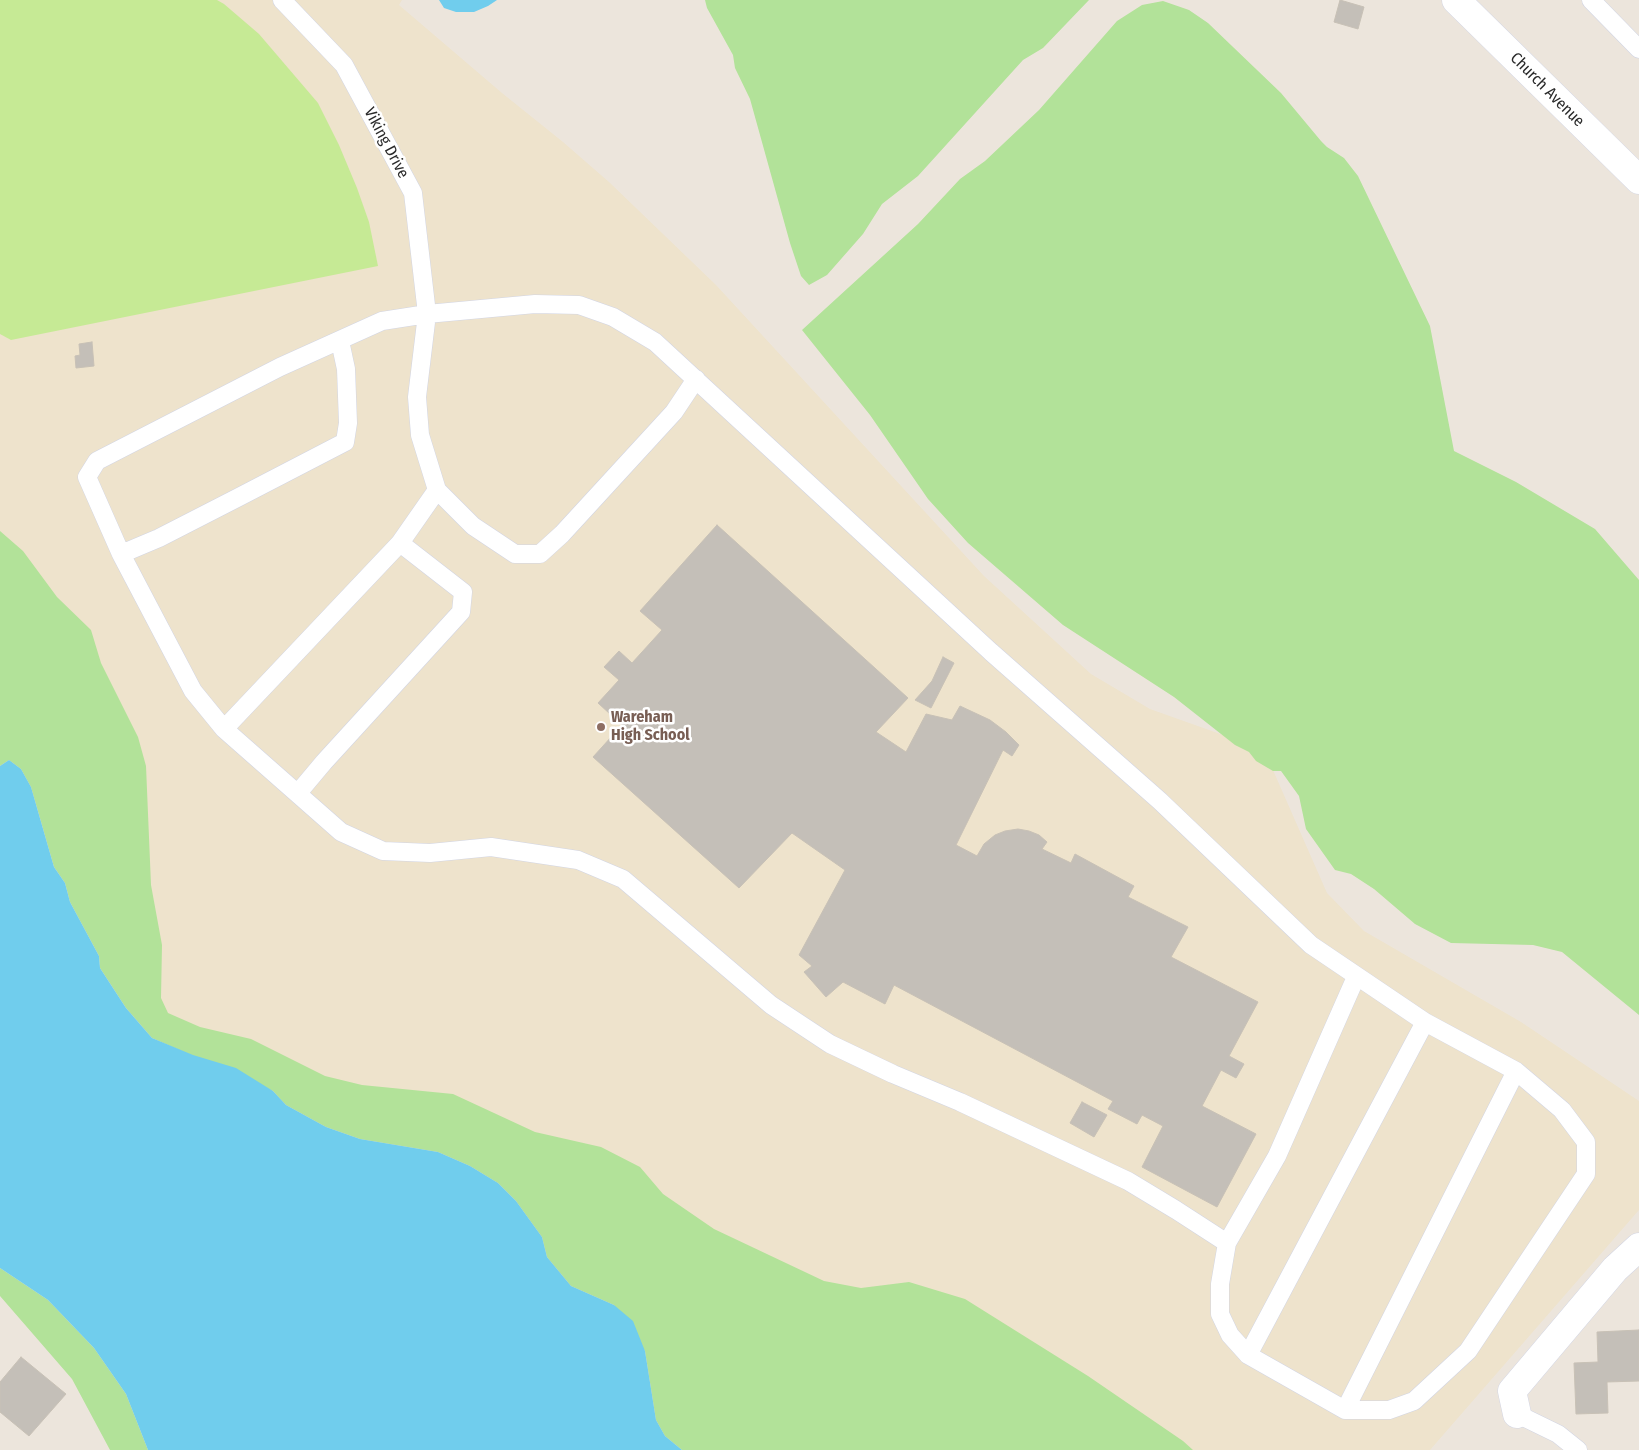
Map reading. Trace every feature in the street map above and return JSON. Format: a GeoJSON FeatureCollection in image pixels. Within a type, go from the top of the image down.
{"type":"FeatureCollection","features":[{"type":"Feature","properties":{"kind":"street","name":"Church Avenue"},"geometry":{"type":"LineString","coordinates":[[1456,0],[1639,180]]}},
{"type":"Feature","properties":{"kind":"street"},"geometry":{"type":"LineString","coordinates":[[1517,1414],[1512,1391],[1609,1276],[1639,1247]]}},
{"type":"Feature","properties":{"kind":"lane","name":"Viking Drive"},"geometry":{"type":"LineString","coordinates":[[282,0],[344,65],[413,193],[427,314],[416,397],[420,435],[437,490]]}},
{"type":"Feature","properties":{"kind":"lane"},"geometry":{"type":"LineString","coordinates":[[1591,0],[1639,49]]}},
{"type":"Feature","properties":{"kind":"lane"},"geometry":{"type":"LineString","coordinates":[[1227,1244],[1176,1210],[1128,1182],[960,1102],[893,1074],[830,1044],[771,1005],[623,879],[578,860],[491,847],[430,853],[383,851],[341,832],[298,792],[224,729],[193,691],[121,554],[87,477],[98,461],[280,368],[382,321],[427,314],[535,304],[579,306],[613,317],[655,342],[992,652],[1160,801],[1311,945],[1424,1022],[1516,1071],[1562,1110],[1586,1142],[1586,1174],[1468,1351],[1414,1401],[1388,1410],[1345,1410],[1248,1355],[1230,1335],[1220,1314],[1220,1284],[1227,1244],[1278,1156],[1356,977]]}},
{"type":"Feature","properties":{"kind":"lane"},"geometry":{"type":"LineString","coordinates":[[121,554],[159,538],[223,506],[345,442],[348,423],[346,370],[340,341]]}},
{"type":"Feature","properties":{"kind":"lane"},"geometry":{"type":"LineString","coordinates":[[224,729],[400,543],[437,490],[473,526],[515,554],[540,554],[562,534],[674,412],[696,379]]}},
{"type":"Feature","properties":{"kind":"lane"},"geometry":{"type":"LineString","coordinates":[[298,792],[461,612],[463,592],[400,543]]}},
{"type":"Feature","properties":{"kind":"lane"},"geometry":{"type":"LineString","coordinates":[[1248,1355],[1424,1022]]}},
{"type":"Feature","properties":{"kind":"lane"},"geometry":{"type":"LineString","coordinates":[[1345,1410],[1516,1071]]}},
{"type":"Feature","properties":{"kind":"lane"},"geometry":{"type":"LineString","coordinates":[[1517,1414],[1558,1434],[1578,1450]]}},
{"type":"Feature","properties":{"kind":"shaded area","name":"Wareham High School"},"geometry":{"type":"Polygon","coordinates":[[[0,0],[402,0],[399,5],[609,182],[716,285],[984,576],[1091,674],[1150,709],[1254,746],[1269,761],[1327,893],[1364,931],[1521,1022],[1639,1101],[1639,1210],[1430,1450],[682,1450],[193,1055],[9,760],[0,766],[0,0]]]}},
{"type":"Feature","properties":{"kind":"green space"},"geometry":{"type":"Polygon","coordinates":[[[0,0],[217,0],[224,4],[259,34],[318,103],[339,145],[357,188],[369,222],[378,266],[11,340],[0,334],[0,0]]]}},
{"type":"Feature","properties":{"kind":"green space"},"geometry":{"type":"Polygon","coordinates":[[[705,0],[1089,0],[1043,48],[1023,60],[918,176],[882,204],[863,234],[827,275],[809,285],[801,276],[790,243],[750,99],[735,68],[733,55],[707,8],[705,0]]]}},
{"type":"Feature","properties":{"kind":"green space"},"geometry":{"type":"Polygon","coordinates":[[[1163,1],[1189,10],[1208,23],[1281,93],[1321,141],[1344,158],[1358,176],[1430,326],[1454,451],[1516,482],[1595,529],[1639,580],[1639,1015],[1562,952],[1533,945],[1451,943],[1415,924],[1374,889],[1351,874],[1335,870],[1306,829],[1299,796],[1281,771],[1273,771],[1256,761],[1249,752],[1235,745],[1174,697],[1063,625],[968,543],[928,499],[870,415],[802,330],[918,224],[960,179],[985,161],[1039,110],[1117,21],[1142,5],[1163,1]]]}},
{"type":"Feature","properties":{"kind":"green space"},"geometry":{"type":"Polygon","coordinates":[[[0,531],[23,551],[57,597],[91,630],[101,663],[138,737],[146,766],[151,885],[162,945],[161,998],[168,1013],[200,1027],[251,1039],[325,1076],[362,1085],[453,1094],[535,1132],[601,1147],[640,1167],[663,1194],[714,1229],[824,1281],[861,1288],[909,1282],[965,1299],[1088,1376],[1183,1441],[1193,1450],[682,1450],[665,1436],[656,1420],[645,1351],[614,1305],[571,1286],[547,1257],[542,1237],[516,1201],[498,1183],[470,1166],[438,1152],[360,1139],[326,1127],[286,1105],[273,1091],[152,1038],[126,1008],[100,968],[99,956],[70,902],[65,883],[54,867],[31,787],[21,769],[9,760],[0,766],[0,531]]]}},
{"type":"Feature","properties":{"kind":"green space"},"geometry":{"type":"Polygon","coordinates":[[[0,1268],[48,1300],[94,1348],[126,1394],[148,1450],[110,1450],[72,1379],[0,1296],[0,1268]]]}},
{"type":"Feature","properties":{"kind":"water"},"geometry":{"type":"Polygon","coordinates":[[[439,0],[497,0],[474,12],[456,12],[444,8],[439,0]]]}},
{"type":"Feature","properties":{"kind":"water"},"geometry":{"type":"Polygon","coordinates":[[[9,760],[21,769],[31,787],[54,867],[65,883],[70,902],[99,956],[100,968],[126,1008],[152,1038],[193,1055],[236,1068],[273,1091],[286,1105],[326,1127],[360,1139],[438,1152],[470,1166],[498,1183],[516,1201],[542,1237],[547,1257],[571,1286],[614,1305],[633,1321],[645,1351],[656,1420],[665,1436],[682,1450],[148,1450],[126,1394],[94,1348],[48,1300],[0,1268],[0,766],[9,760]]]}},
{"type":"Feature","properties":{"kind":"building"},"geometry":{"type":"Polygon","coordinates":[[[1340,0],[1364,7],[1358,29],[1334,22],[1340,0]]]}},
{"type":"Feature","properties":{"kind":"building"},"geometry":{"type":"Polygon","coordinates":[[[92,342],[94,366],[76,368],[75,356],[80,355],[79,344],[92,342]]]}},
{"type":"Feature","properties":{"kind":"building"},"geometry":{"type":"Polygon","coordinates":[[[717,525],[908,698],[876,732],[906,752],[926,714],[952,720],[960,706],[990,720],[1019,745],[1012,756],[1003,750],[956,845],[977,856],[984,844],[995,835],[1005,831],[1018,829],[1039,835],[1047,842],[1042,849],[1071,863],[1075,854],[1134,886],[1128,897],[1188,927],[1171,957],[1258,1002],[1229,1056],[1244,1064],[1236,1078],[1221,1070],[1202,1106],[1256,1134],[1217,1207],[1142,1167],[1163,1126],[1142,1115],[1137,1124],[1108,1109],[1113,1101],[894,985],[885,1004],[843,982],[826,997],[804,972],[812,966],[799,955],[845,870],[792,833],[739,888],[593,757],[622,725],[598,703],[619,680],[604,667],[619,651],[632,663],[662,630],[640,611],[717,525]]]}},
{"type":"Feature","properties":{"kind":"building"},"geometry":{"type":"Polygon","coordinates":[[[943,657],[954,663],[931,708],[915,700],[932,681],[943,657]]]}},
{"type":"Feature","properties":{"kind":"building"},"geometry":{"type":"Polygon","coordinates":[[[1082,1102],[1107,1115],[1094,1137],[1070,1123],[1082,1102]]]}},
{"type":"Feature","properties":{"kind":"building"},"geometry":{"type":"Polygon","coordinates":[[[1639,1330],[1639,1381],[1607,1382],[1608,1413],[1576,1414],[1574,1363],[1598,1362],[1597,1332],[1639,1330]]]}},
{"type":"Feature","properties":{"kind":"building"},"geometry":{"type":"Polygon","coordinates":[[[21,1357],[66,1394],[29,1436],[0,1412],[0,1382],[21,1357]]]}},
{"type":"Feature","properties":{"kind":"place","name":"Wareham High School"},"geometry":{"type":"Point","coordinates":[601,727]}}]}
